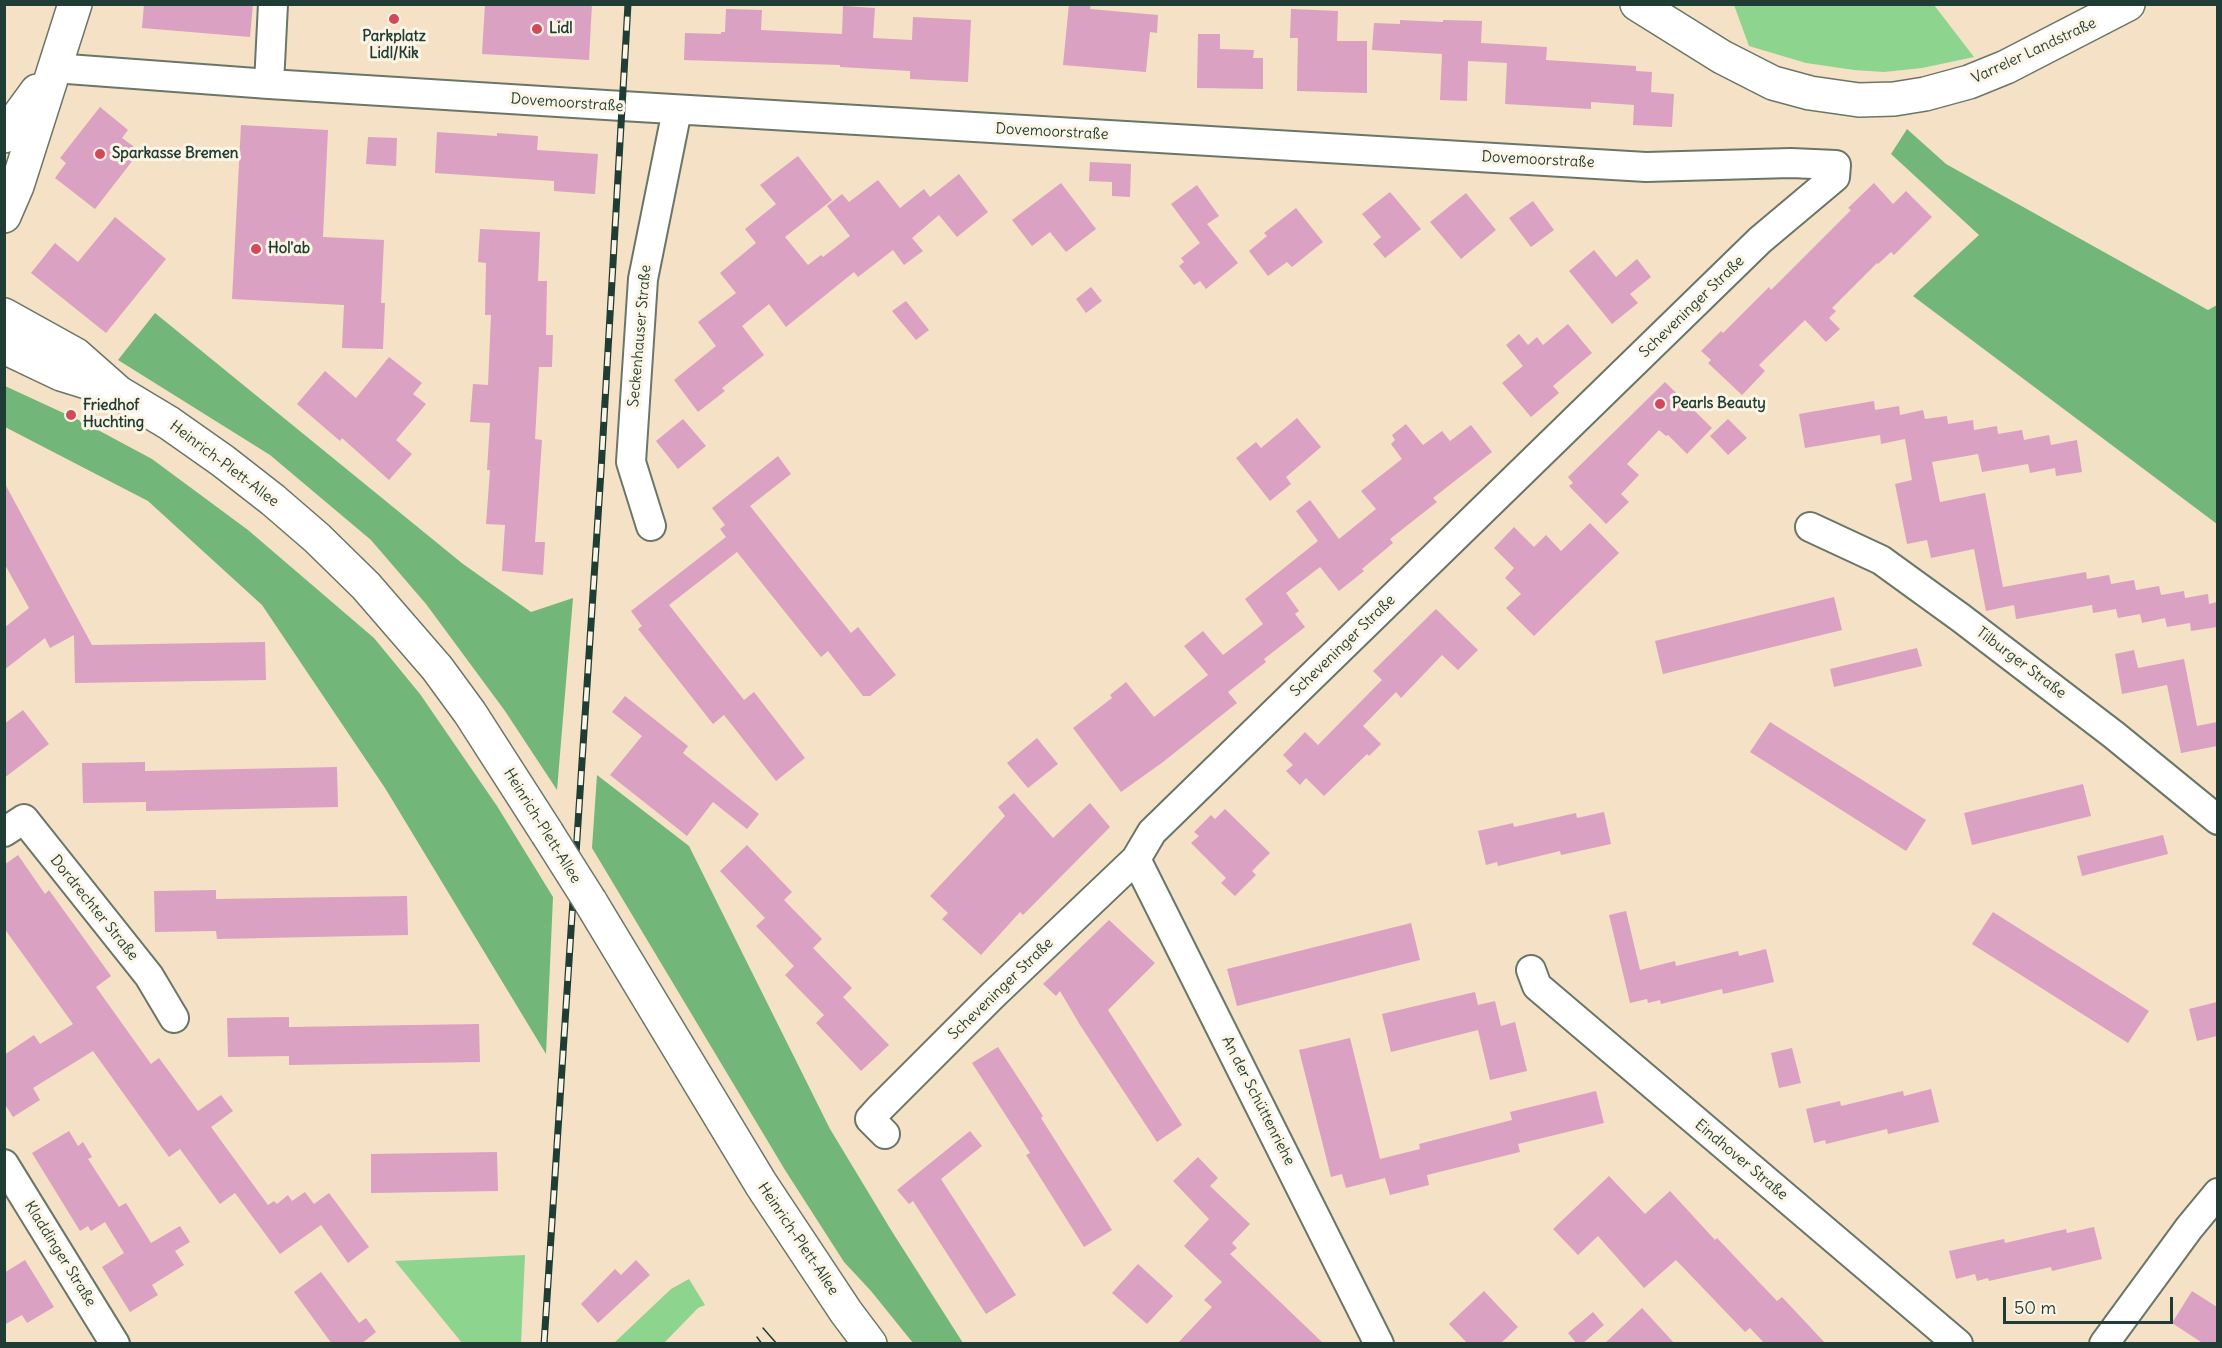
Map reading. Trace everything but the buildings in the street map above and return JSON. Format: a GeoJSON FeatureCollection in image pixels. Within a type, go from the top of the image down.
{"type":"FeatureCollection","features":[{"type":"Feature","properties":{"kind":"main road"},"geometry":{"type":"LineString","coordinates":[[4,216],[17,186],[75,4]]}},
{"type":"Feature","properties":{"kind":"main road","name":"Varreler Landstraße"},"geometry":{"type":"LineString","coordinates":[[1637,4],[1722,57],[1773,83],[1810,93],[1859,100],[1894,99],[1925,94],[1969,82],[2017,62],[2128,4]]}},
{"type":"Feature","properties":{"kind":"main road"},"geometry":{"type":"LineString","coordinates":[[4,136],[54,68]]}},
{"type":"Feature","properties":{"kind":"main road","name":"Heinrich-Plett-Allee"},"geometry":{"type":"LineString","coordinates":[[4,315],[76,354],[119,393],[169,423],[240,474],[317,538],[366,586],[437,668],[464,704],[590,901],[761,1184],[846,1312],[870,1344]]}},
{"type":"Feature","properties":{"kind":"main road","name":"Heinrich-Plett-Allee"},"geometry":{"type":"LineString","coordinates":[[4,347],[62,374],[119,393]]}},
{"type":"Feature","properties":{"kind":"street"},"geometry":{"type":"LineString","coordinates":[[268,84],[273,4]]}},
{"type":"Feature","properties":{"kind":"street","name":"Dovemoorstraße"},"geometry":{"type":"LineString","coordinates":[[54,68],[677,110],[1646,167],[1791,163],[1836,165]]}},
{"type":"Feature","properties":{"kind":"street","name":"Seckenhauser Straße"},"geometry":{"type":"LineString","coordinates":[[651,526],[631,462],[643,279],[677,110]]}},
{"type":"Feature","properties":{"kind":"street","name":"Scheveninger Straße"},"geometry":{"type":"LineString","coordinates":[[885,1134],[870,1119],[993,995],[1136,859],[1152,832],[1760,240],[1835,177],[1836,165]]}},
{"type":"Feature","properties":{"kind":"street","name":"Tilburger Straße"},"geometry":{"type":"LineString","coordinates":[[1810,527],[1881,560],[2015,659],[2176,784],[2217,820]]}},
{"type":"Feature","properties":{"kind":"street","name":"Dordrechter Straße"},"geometry":{"type":"LineString","coordinates":[[4,832],[24,819],[149,976],[174,1018]]}},
{"type":"Feature","properties":{"kind":"street","name":"An der Schüttenriehe"},"geometry":{"type":"LineString","coordinates":[[1136,859],[1379,1344]]}},
{"type":"Feature","properties":{"kind":"street","name":"Eindhover Straße"},"geometry":{"type":"LineString","coordinates":[[1531,970],[1536,986],[1958,1344]]}},
{"type":"Feature","properties":{"kind":"street","name":"Kladdinger Straße"},"geometry":{"type":"LineString","coordinates":[[4,1164],[115,1344]]}},
{"type":"Feature","properties":{"kind":"street"},"geometry":{"type":"LineString","coordinates":[[2104,1344],[2217,1193]]}},
{"type":"Feature","properties":{"kind":"green space"},"geometry":{"type":"Polygon","coordinates":[[[1734,5],[1934,5],[1974,57],[1922,68],[1884,72],[1806,63],[1749,46],[1734,5]]]}},
{"type":"Feature","properties":{"kind":"green space"},"geometry":{"type":"Polygon","coordinates":[[[1907,129],[1946,164],[2208,310],[2217,305],[2217,524],[1913,296],[1979,235],[1891,154],[1907,129]]]}},
{"type":"Feature","properties":{"kind":"green space"},"geometry":{"type":"Polygon","coordinates":[[[155,313],[463,564],[531,612],[573,598],[557,790],[505,711],[426,604],[371,540],[270,455],[118,360],[155,313]]]}},
{"type":"Feature","properties":{"kind":"green space"},"geometry":{"type":"Polygon","coordinates":[[[5,386],[83,422],[152,459],[248,530],[374,638],[420,694],[497,806],[553,897],[546,1054],[385,788],[262,605],[148,501],[5,427],[5,386]]]}},
{"type":"Feature","properties":{"kind":"green space"},"geometry":{"type":"Polygon","coordinates":[[[597,775],[689,846],[830,1129],[963,1343],[913,1343],[844,1262],[785,1170],[592,848],[597,775]]]}},
{"type":"Feature","properties":{"kind":"green space"},"geometry":{"type":"Polygon","coordinates":[[[525,1255],[521,1344],[462,1343],[395,1261],[525,1255]]]}},
{"type":"Feature","properties":{"kind":"green space"},"geometry":{"type":"Polygon","coordinates":[[[689,1279],[705,1305],[698,1308],[664,1343],[614,1343],[671,1289],[689,1279]]]}},
{"type":"Feature","properties":{"kind":"tram line"},"geometry":{"type":"LineString","coordinates":[[763,1328],[777,1344]]}},
{"type":"Feature","properties":{"kind":"tram line"},"geometry":{"type":"LineString","coordinates":[[757,1337],[762,1344]]}},
{"type":"Feature","properties":{"kind":"railway"},"geometry":{"type":"LineString","coordinates":[[544,1344],[601,471],[628,4]]}},
{"type":"Feature","properties":{"kind":"place","name":"Parkplatz Lidl/Kik"},"geometry":{"type":"Point","coordinates":[394,19]}},
{"type":"Feature","properties":{"kind":"place","name":"Lidl"},"geometry":{"type":"Point","coordinates":[537,29]}},
{"type":"Feature","properties":{"kind":"place","name":"Sparkasse Bremen"},"geometry":{"type":"Point","coordinates":[100,154]}},
{"type":"Feature","properties":{"kind":"place","name":"Hol'ab"},"geometry":{"type":"Point","coordinates":[256,249]}},
{"type":"Feature","properties":{"kind":"place","name":"Pearls Beauty"},"geometry":{"type":"Point","coordinates":[1660,404]}},
{"type":"Feature","properties":{"kind":"place","name":"Friedhof Huchting"},"geometry":{"type":"Point","coordinates":[71,415]}}]}
